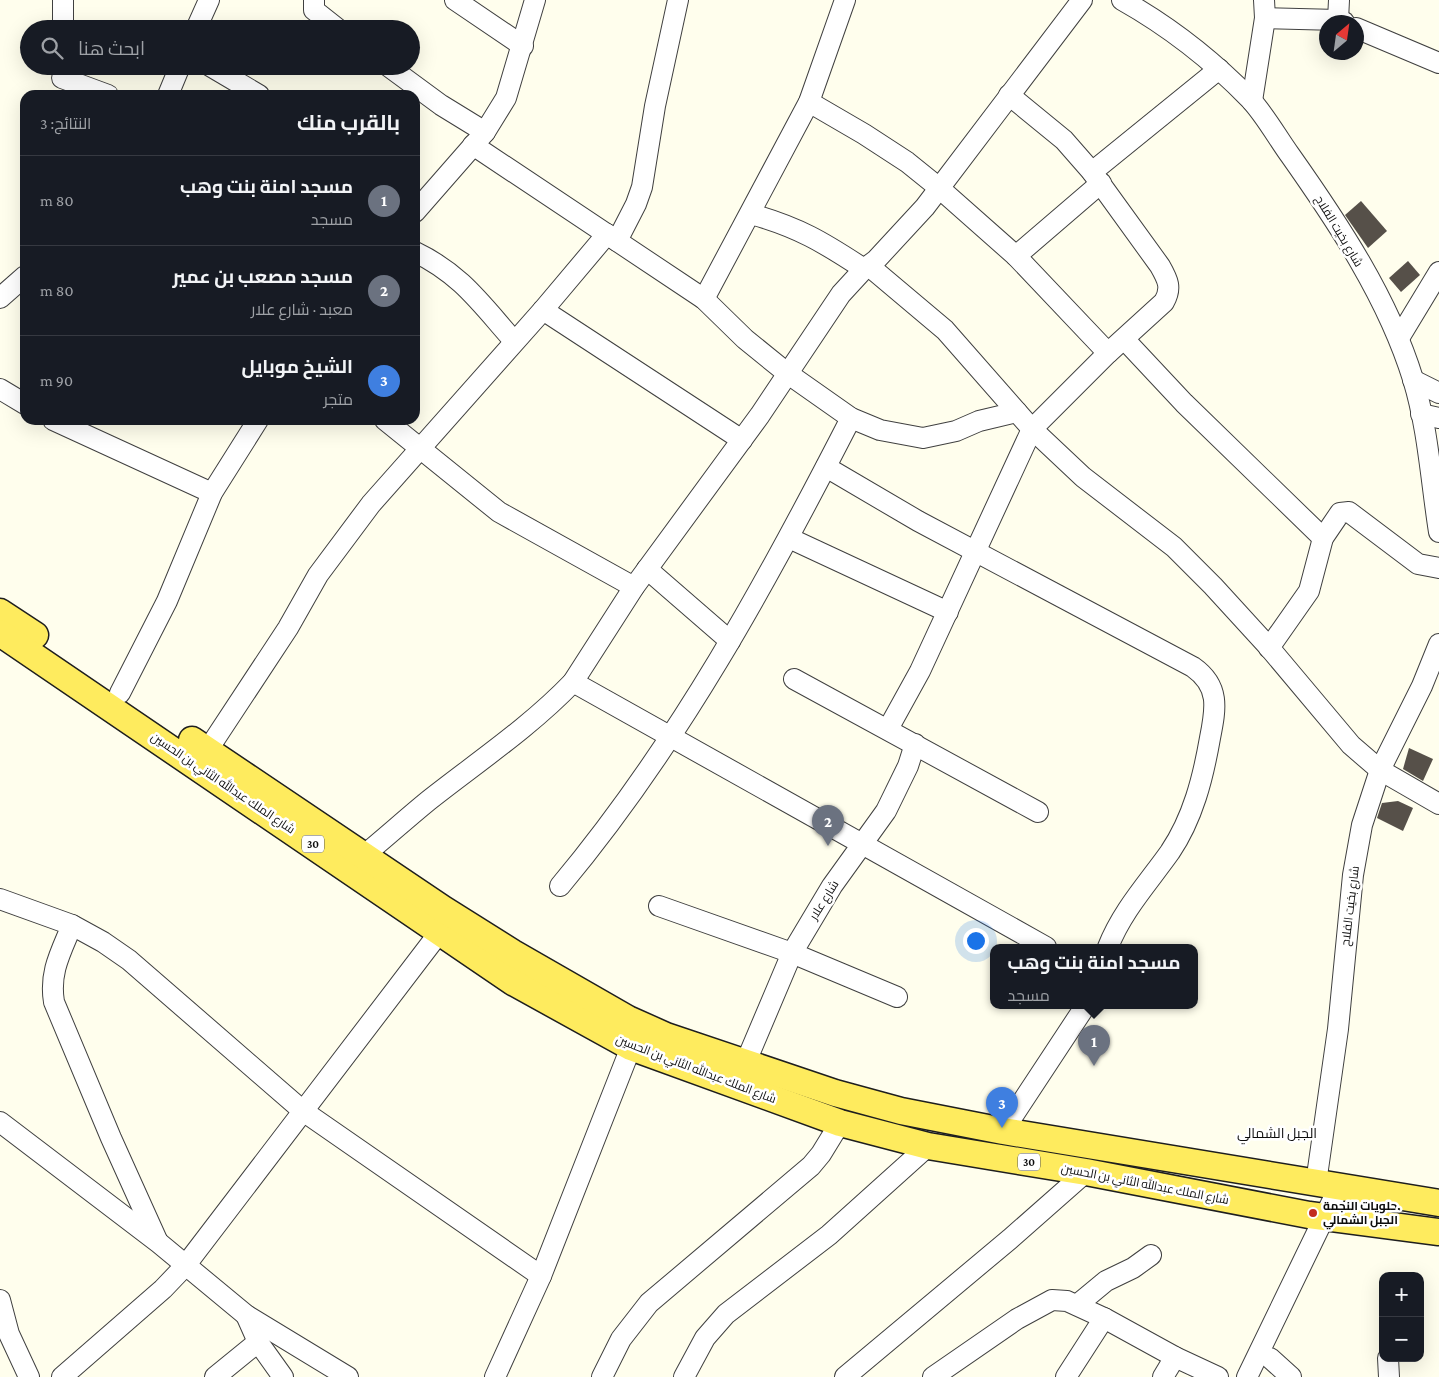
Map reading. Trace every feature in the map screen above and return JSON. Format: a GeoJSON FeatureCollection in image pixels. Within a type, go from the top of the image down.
{"type":"FeatureCollection","features":[{"type":"Feature","properties":{"kind":"main road","name":"شارع الملك عبدالله الثاني بن الحسين"},"geometry":{"type":"LineString","coordinates":[[0,612],[207,751],[279,810]]}},
{"type":"Feature","properties":{"kind":"main road","name":"شارع الملك عبدالله الثاني بن الحسين"},"geometry":{"type":"LineString","coordinates":[[0,633],[279,810],[324,841],[439,933],[562,1011],[631,1047],[840,1123],[928,1146],[1086,1172],[1309,1215],[1439,1232]]}},
{"type":"Feature","properties":{"kind":"main road","name":"شارع الملك عبدالله الثاني بن الحسين"},"geometry":{"type":"LineString","coordinates":[[324,841],[364,856],[512,953],[628,1019],[666,1036],[745,1064],[835,1093],[901,1111],[1003,1131],[1439,1203]]}},
{"type":"Feature","properties":{"kind":"street"},"geometry":{"type":"LineString","coordinates":[[63,0],[63,20]]}},
{"type":"Feature","properties":{"kind":"street"},"geometry":{"type":"LineString","coordinates":[[200,20],[209,0]]}},
{"type":"Feature","properties":{"kind":"street"},"geometry":{"type":"LineString","coordinates":[[314,0],[314,10],[327,20]]}},
{"type":"Feature","properties":{"kind":"street"},"geometry":{"type":"LineString","coordinates":[[455,0],[523,46]]}},
{"type":"Feature","properties":{"kind":"street"},"geometry":{"type":"LineString","coordinates":[[420,206],[479,138],[506,98],[523,46],[535,0]]}},
{"type":"Feature","properties":{"kind":"street"},"geometry":{"type":"LineString","coordinates":[[207,751],[288,628],[331,556],[371,504],[514,341],[612,238],[642,187],[655,106],[678,0]]}},
{"type":"Feature","properties":{"kind":"street"},"geometry":{"type":"LineString","coordinates":[[704,299],[809,102],[844,0]]}},
{"type":"Feature","properties":{"kind":"street"},"geometry":{"type":"LineString","coordinates":[[364,856],[427,802],[503,743],[573,682],[634,587],[696,506],[841,294],[911,223],[1082,0]]}},
{"type":"Feature","properties":{"kind":"street","name":"شارع بخيت الفلاح"},"geometry":{"type":"LineString","coordinates":[[1122,0],[1192,45],[1252,101],[1324,203],[1367,276],[1399,338],[1413,380],[1430,416],[1439,532]]}},
{"type":"Feature","properties":{"kind":"street"},"geometry":{"type":"LineString","coordinates":[[1252,101],[1264,9],[1340,14]]}},
{"type":"Feature","properties":{"kind":"street"},"geometry":{"type":"LineString","coordinates":[[1364,31],[1439,63]]}},
{"type":"Feature","properties":{"kind":"street"},"geometry":{"type":"LineString","coordinates":[[1016,256],[1097,177],[1218,69]]}},
{"type":"Feature","properties":{"kind":"street"},"geometry":{"type":"LineString","coordinates":[[170,90],[176,75]]}},
{"type":"Feature","properties":{"kind":"street"},"geometry":{"type":"LineString","coordinates":[[225,75],[251,90]]}},
{"type":"Feature","properties":{"kind":"street"},"geometry":{"type":"LineString","coordinates":[[399,75],[418,90]]}},
{"type":"Feature","properties":{"kind":"street"},"geometry":{"type":"LineString","coordinates":[[62,80],[93,90]]}},
{"type":"Feature","properties":{"kind":"street"},"geometry":{"type":"LineString","coordinates":[[420,91],[612,238],[704,299],[745,339],[787,373],[851,418],[880,430],[923,438],[956,431],[979,421],[1017,412]]}},
{"type":"Feature","properties":{"kind":"street"},"geometry":{"type":"LineString","coordinates":[[888,729],[920,671],[1032,429],[1108,353],[1125,340],[1164,302],[1169,293],[1169,282],[1097,177],[1064,140],[1010,95]]}},
{"type":"Feature","properties":{"kind":"street"},"geometry":{"type":"LineString","coordinates":[[809,102],[900,157],[938,187],[1016,256],[1108,353]]}},
{"type":"Feature","properties":{"kind":"street"},"geometry":{"type":"LineString","coordinates":[[751,214],[785,223],[866,267],[945,330],[1032,429],[1083,477],[1174,547],[1213,586],[1269,648],[1351,745],[1380,770],[1439,804]]}},
{"type":"Feature","properties":{"kind":"street"},"geometry":{"type":"LineString","coordinates":[[420,255],[449,271],[477,296],[514,341]]}},
{"type":"Feature","properties":{"kind":"street"},"geometry":{"type":"LineString","coordinates":[[1399,338],[1439,272]]}},
{"type":"Feature","properties":{"kind":"street"},"geometry":{"type":"LineString","coordinates":[[0,298],[20,280]]}},
{"type":"Feature","properties":{"kind":"street"},"geometry":{"type":"LineString","coordinates":[[543,310],[742,440]]}},
{"type":"Feature","properties":{"kind":"street"},"geometry":{"type":"LineString","coordinates":[[1125,340],[1184,403],[1323,538]]}},
{"type":"Feature","properties":{"kind":"street"},"geometry":{"type":"LineString","coordinates":[[1413,380],[1439,393]]}},
{"type":"Feature","properties":{"kind":"street"},"geometry":{"type":"LineString","coordinates":[[0,389],[20,401]]}},
{"type":"Feature","properties":{"kind":"street"},"geometry":{"type":"LineString","coordinates":[[560,886],[598,841],[669,737],[730,641],[789,538],[851,418]]}},
{"type":"Feature","properties":{"kind":"street"},"geometry":{"type":"LineString","coordinates":[[64,425],[212,493]]}},
{"type":"Feature","properties":{"kind":"street"},"geometry":{"type":"LineString","coordinates":[[120,693],[167,601],[212,493],[255,425]]}},
{"type":"Feature","properties":{"kind":"street"},"geometry":{"type":"LineString","coordinates":[[392,425],[421,447],[483,500],[514,522],[634,587]]}},
{"type":"Feature","properties":{"kind":"street"},"geometry":{"type":"LineString","coordinates":[[826,467],[918,521],[1193,667],[1205,675],[1212,686],[1215,714],[1196,797],[1170,850],[1132,903],[1110,944]]}},
{"type":"Feature","properties":{"kind":"street"},"geometry":{"type":"LineString","coordinates":[[1269,648],[1309,592],[1323,538],[1340,513],[1349,512],[1418,564],[1439,568]]}},
{"type":"Feature","properties":{"kind":"street"},"geometry":{"type":"LineString","coordinates":[[789,538],[948,612]]}},
{"type":"Feature","properties":{"kind":"street"},"geometry":{"type":"LineString","coordinates":[[647,569],[730,641]]}},
{"type":"Feature","properties":{"kind":"street","name":"شارع بخيت الفلاح"},"geometry":{"type":"LineString","coordinates":[[1332,1217],[1336,1187],[1338,1029],[1353,875],[1362,825],[1380,770],[1422,686],[1439,644]]}},
{"type":"Feature","properties":{"kind":"street"},"geometry":{"type":"LineString","coordinates":[[794,679],[1038,812]]}},
{"type":"Feature","properties":{"kind":"street"},"geometry":{"type":"LineString","coordinates":[[573,682],[1041,944]]}},
{"type":"Feature","properties":{"kind":"street","name":"شارع علار"},"geometry":{"type":"LineString","coordinates":[[745,1064],[792,953],[832,886],[886,811],[908,766],[915,744]]}},
{"type":"Feature","properties":{"kind":"street"},"geometry":{"type":"LineString","coordinates":[[0,899],[72,925],[103,942],[129,960],[302,1111],[541,1276]]}},
{"type":"Feature","properties":{"kind":"street"},"geometry":{"type":"LineString","coordinates":[[659,906],[792,953],[897,996]]}},
{"type":"Feature","properties":{"kind":"street"},"geometry":{"type":"LineString","coordinates":[[72,925],[53,971],[51,986],[54,1002],[111,1138],[159,1243]]}},
{"type":"Feature","properties":{"kind":"street"},"geometry":{"type":"LineString","coordinates":[[62,1377],[164,1289],[185,1266],[439,933]]}},
{"type":"Feature","properties":{"kind":"street"},"geometry":{"type":"LineString","coordinates":[[1003,1131],[1083,1009]]}},
{"type":"Feature","properties":{"kind":"street"},"geometry":{"type":"LineString","coordinates":[[495,1377],[541,1276],[631,1047]]}},
{"type":"Feature","properties":{"kind":"street"},"geometry":{"type":"LineString","coordinates":[[0,1122],[159,1243],[246,1314],[348,1377]]}},
{"type":"Feature","properties":{"kind":"street"},"geometry":{"type":"LineString","coordinates":[[602,1377],[621,1339],[649,1302],[811,1166],[821,1154],[840,1123]]}},
{"type":"Feature","properties":{"kind":"street"},"geometry":{"type":"LineString","coordinates":[[684,1377],[705,1338],[726,1314],[829,1235],[928,1146]]}},
{"type":"Feature","properties":{"kind":"street"},"geometry":{"type":"LineString","coordinates":[[845,1377],[1010,1239],[1086,1172]]}},
{"type":"Feature","properties":{"kind":"street"},"geometry":{"type":"LineString","coordinates":[[1261,1377],[1332,1217]]}},
{"type":"Feature","properties":{"kind":"street"},"geometry":{"type":"LineString","coordinates":[[1247,1377],[1332,1217]]}},
{"type":"Feature","properties":{"kind":"street"},"geometry":{"type":"LineString","coordinates":[[1077,1305],[1106,1281],[1133,1268],[1151,1255]]}},
{"type":"Feature","properties":{"kind":"street"},"geometry":{"type":"LineString","coordinates":[[0,1300],[9,1334],[29,1377]]}},
{"type":"Feature","properties":{"kind":"street"},"geometry":{"type":"LineString","coordinates":[[933,1377],[1017,1319],[1052,1300],[1067,1301],[1077,1305],[1175,1357],[1218,1377]]}},
{"type":"Feature","properties":{"kind":"street"},"geometry":{"type":"LineString","coordinates":[[246,1314],[258,1342],[284,1377]]}},
{"type":"Feature","properties":{"kind":"street"},"geometry":{"type":"LineString","coordinates":[[1066,1377],[1104,1318]]}},
{"type":"Feature","properties":{"kind":"street"},"geometry":{"type":"LineString","coordinates":[[215,1377],[258,1342]]}},
{"type":"Feature","properties":{"kind":"street"},"geometry":{"type":"LineString","coordinates":[[1164,1377],[1175,1357]]}},
{"type":"Feature","properties":{"kind":"street"},"geometry":{"type":"LineString","coordinates":[[1270,1358],[1291,1377]]}},
{"type":"Feature","properties":{"kind":"street"},"geometry":{"type":"LineString","coordinates":[[1388,1362],[1389,1377]]}},
{"type":"Feature","properties":{"kind":"building"},"geometry":{"type":"Polygon","coordinates":[[[1361,201],[1387,231],[1368,248],[1345,215],[1361,201]]]}},
{"type":"Feature","properties":{"kind":"building"},"geometry":{"type":"Polygon","coordinates":[[[1408,261],[1420,275],[1401,292],[1389,278],[1408,261]]]}},
{"type":"Feature","properties":{"kind":"building"},"geometry":{"type":"Polygon","coordinates":[[[1409,748],[1433,759],[1423,781],[1403,769],[1409,748]]]}},
{"type":"Feature","properties":{"kind":"building"},"geometry":{"type":"Polygon","coordinates":[[[1398,801],[1413,808],[1403,831],[1377,818],[1382,803],[1398,801]]]}},
{"type":"Feature","properties":{"kind":"place","name":"مسجد مصعب بن عمير"},"geometry":{"type":"Point","coordinates":[828,846]}},
{"type":"Feature","properties":{"kind":"place","name":"مسجد امنة بنت وهب"},"geometry":{"type":"Point","coordinates":[1094,1066]}},
{"type":"Feature","properties":{"kind":"place","name":"الشيخ موبايل"},"geometry":{"type":"Point","coordinates":[1002,1128]}},
{"type":"Feature","properties":{"kind":"place","name":"حلويات النجمة. الجبل الشمالي"},"geometry":{"type":"Point","coordinates":[1313,1213]}},
{"type":"Feature","properties":{"kind":"district","name":"الجبل الشمالي"},"geometry":{"type":"Point","coordinates":[1277,1133]}}]}
